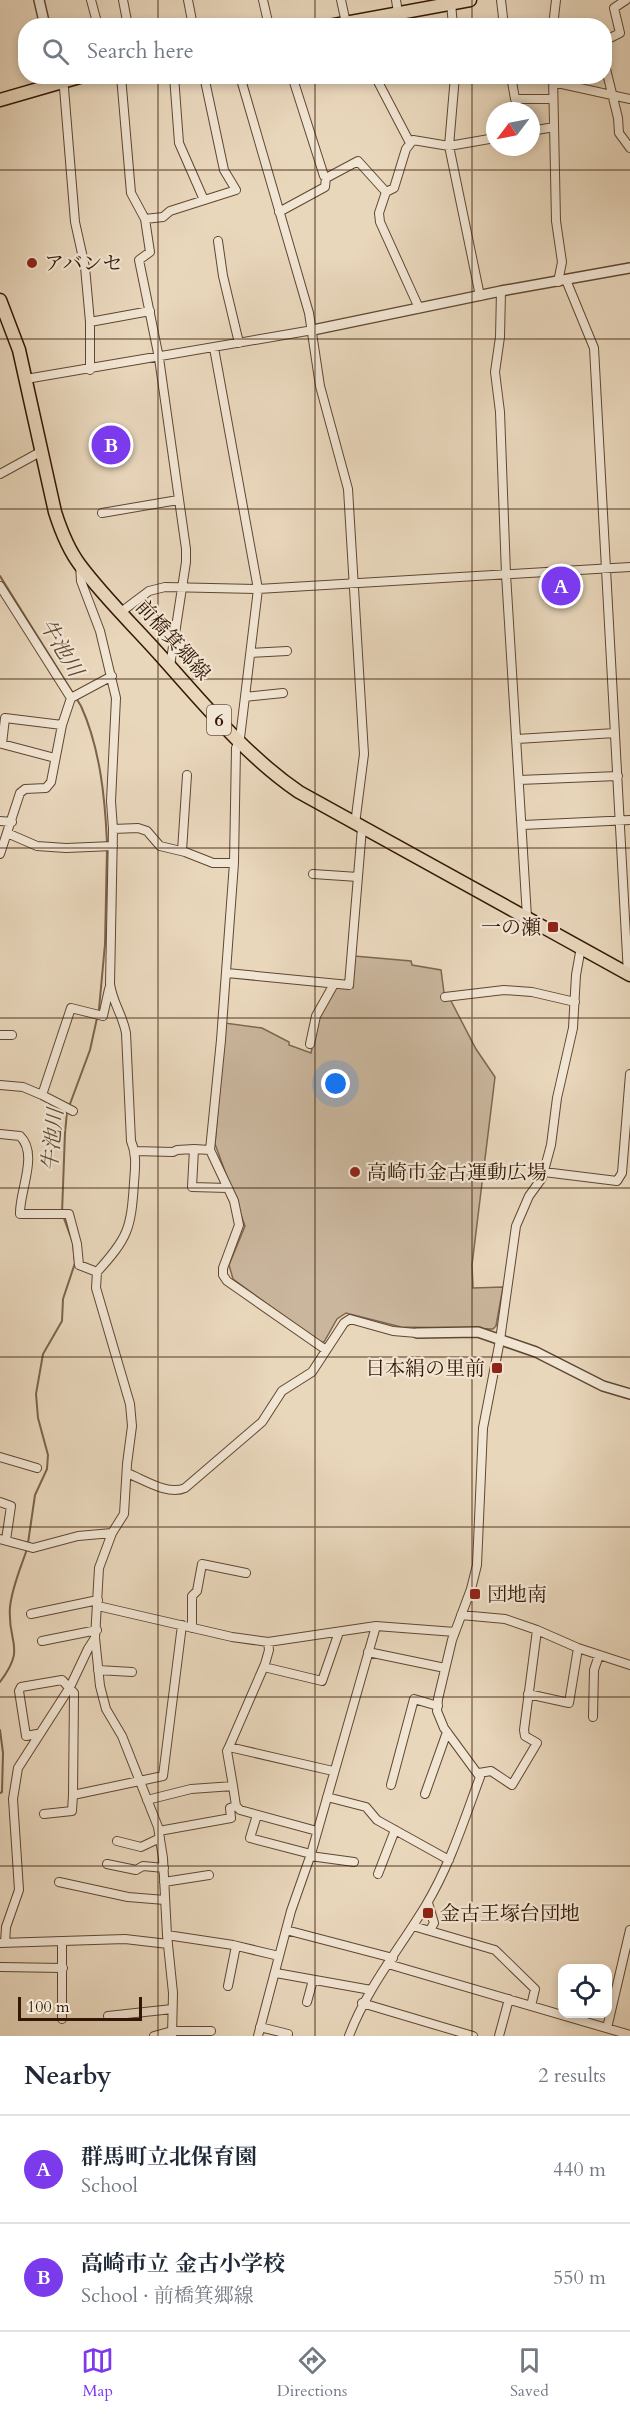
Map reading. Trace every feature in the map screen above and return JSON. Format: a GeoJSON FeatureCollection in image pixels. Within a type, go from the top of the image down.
{"type":"FeatureCollection","features":[{"type":"Feature","properties":{"kind":"main road"},"geometry":{"type":"LineString","coordinates":[[382,18],[470,0]]}},
{"type":"Feature","properties":{"kind":"main road"},"geometry":{"type":"LineString","coordinates":[[0,100],[46,84]]}},
{"type":"Feature","properties":{"kind":"main road","name":"前橋箕郷線"},"geometry":{"type":"LineString","coordinates":[[0,300],[14,334],[58,521],[67,544],[80,565],[239,742],[283,781],[358,826],[629,974]]}},
{"type":"Feature","properties":{"kind":"street"},"geometry":{"type":"LineString","coordinates":[[39,0],[43,18]]}},
{"type":"Feature","properties":{"kind":"street"},"geometry":{"type":"LineString","coordinates":[[91,0],[96,18]]}},
{"type":"Feature","properties":{"kind":"street"},"geometry":{"type":"LineString","coordinates":[[123,0],[126,18]]}},
{"type":"Feature","properties":{"kind":"street"},"geometry":{"type":"LineString","coordinates":[[188,0],[191,18]]}},
{"type":"Feature","properties":{"kind":"street"},"geometry":{"type":"LineString","coordinates":[[263,0],[267,18]]}},
{"type":"Feature","properties":{"kind":"street"},"geometry":{"type":"LineString","coordinates":[[341,0],[345,18]]}},
{"type":"Feature","properties":{"kind":"street"},"geometry":{"type":"LineString","coordinates":[[396,0],[398,14]]}},
{"type":"Feature","properties":{"kind":"street"},"geometry":{"type":"LineString","coordinates":[[501,0],[503,18]]}},
{"type":"Feature","properties":{"kind":"street"},"geometry":{"type":"LineString","coordinates":[[554,18],[556,0]]}},
{"type":"Feature","properties":{"kind":"street"},"geometry":{"type":"LineString","coordinates":[[612,37],[620,33],[614,8],[626,0]]}},
{"type":"Feature","properties":{"kind":"street"},"geometry":{"type":"LineString","coordinates":[[451,3],[452,18]]}},
{"type":"Feature","properties":{"kind":"street"},"geometry":{"type":"LineString","coordinates":[[61,84],[64,88],[75,222],[86,267],[90,322],[90,370]]}},
{"type":"Feature","properties":{"kind":"street"},"geometry":{"type":"LineString","coordinates":[[122,84],[131,193],[145,219],[150,252],[139,260],[159,358],[186,549],[170,666]]}},
{"type":"Feature","properties":{"kind":"street"},"geometry":{"type":"LineString","coordinates":[[175,84],[179,143],[204,200]]}},
{"type":"Feature","properties":{"kind":"street"},"geometry":{"type":"LineString","coordinates":[[145,219],[163,218],[170,211],[236,190],[224,170],[206,84]]}},
{"type":"Feature","properties":{"kind":"street"},"geometry":{"type":"LineString","coordinates":[[227,973],[349,985],[358,877],[358,826],[364,754],[348,489],[320,386],[313,330],[242,84]]}},
{"type":"Feature","properties":{"kind":"street"},"geometry":{"type":"LineString","coordinates":[[279,212],[325,187],[326,177],[295,84]]}},
{"type":"Feature","properties":{"kind":"street"},"geometry":{"type":"LineString","coordinates":[[379,84],[410,142]]}},
{"type":"Feature","properties":{"kind":"street"},"geometry":{"type":"LineString","coordinates":[[454,84],[448,146],[480,296]]}},
{"type":"Feature","properties":{"kind":"street"},"geometry":{"type":"LineString","coordinates":[[512,84],[514,99],[553,99]]}},
{"type":"Feature","properties":{"kind":"street"},"geometry":{"type":"LineString","coordinates":[[553,84],[556,221],[562,262],[562,281],[594,348],[618,776],[618,820],[629,974]]}},
{"type":"Feature","properties":{"kind":"street"},"geometry":{"type":"LineString","coordinates":[[574,84],[630,99]]}},
{"type":"Feature","properties":{"kind":"street"},"geometry":{"type":"LineString","coordinates":[[609,84],[618,118],[620,137],[630,148]]}},
{"type":"Feature","properties":{"kind":"street"},"geometry":{"type":"LineString","coordinates":[[540,129],[554,127]]}},
{"type":"Feature","properties":{"kind":"street"},"geometry":{"type":"LineString","coordinates":[[419,308],[380,222],[379,213],[386,192],[394,188],[406,148],[413,140],[448,146],[486,140]]}},
{"type":"Feature","properties":{"kind":"street"},"geometry":{"type":"LineString","coordinates":[[326,177],[358,161],[386,192]]}},
{"type":"Feature","properties":{"kind":"street"},"geometry":{"type":"LineString","coordinates":[[218,242],[223,276],[239,343]]}},
{"type":"Feature","properties":{"kind":"street"},"geometry":{"type":"LineString","coordinates":[[26,379],[90,370],[313,330],[501,291],[630,268]]}},
{"type":"Feature","properties":{"kind":"street"},"geometry":{"type":"LineString","coordinates":[[501,291],[500,337],[495,372],[500,412],[506,574],[523,825],[526,918]]}},
{"type":"Feature","properties":{"kind":"street"},"geometry":{"type":"LineString","coordinates":[[90,322],[150,311]]}},
{"type":"Feature","properties":{"kind":"street"},"geometry":{"type":"LineString","coordinates":[[214,348],[258,589],[239,742],[236,748],[234,863],[227,973],[210,1150],[234,1201],[239,1225],[223,1268],[223,1275],[227,1281],[326,1350]]}},
{"type":"Feature","properties":{"kind":"street"},"geometry":{"type":"LineString","coordinates":[[0,474],[42,452]]}},
{"type":"Feature","properties":{"kind":"street"},"geometry":{"type":"LineString","coordinates":[[102,513],[178,500]]}},
{"type":"Feature","properties":{"kind":"street"},"geometry":{"type":"LineString","coordinates":[[80,565],[81,581],[100,632],[112,676],[116,713],[111,801],[113,846],[110,984],[112,999],[123,1019],[126,1033],[131,1141],[135,1151],[132,1216],[117,1249],[97,1272],[96,1288],[132,1415],[124,1514],[112,1533],[99,1568],[95,1638],[70,1687],[18,1768],[13,1788],[19,1890],[3,1943],[125,1939],[168,1944]]}},
{"type":"Feature","properties":{"kind":"street"},"geometry":{"type":"LineString","coordinates":[[121,612],[149,591],[165,587],[258,589],[630,567]]}},
{"type":"Feature","properties":{"kind":"street"},"geometry":{"type":"LineString","coordinates":[[0,586],[74,696]]}},
{"type":"Feature","properties":{"kind":"street"},"geometry":{"type":"LineString","coordinates":[[251,652],[287,651]]}},
{"type":"Feature","properties":{"kind":"street"},"geometry":{"type":"LineString","coordinates":[[0,854],[20,793],[25,789],[46,789],[51,782],[62,725],[74,696],[112,676]]}},
{"type":"Feature","properties":{"kind":"street"},"geometry":{"type":"LineString","coordinates":[[245,697],[283,693]]}},
{"type":"Feature","properties":{"kind":"street"},"geometry":{"type":"LineString","coordinates":[[55,758],[2,744],[5,718],[62,725]]}},
{"type":"Feature","properties":{"kind":"street"},"geometry":{"type":"LineString","coordinates":[[517,739],[615,732]]}},
{"type":"Feature","properties":{"kind":"street"},"geometry":{"type":"LineString","coordinates":[[182,851],[187,774]]}},
{"type":"Feature","properties":{"kind":"street"},"geometry":{"type":"LineString","coordinates":[[519,780],[618,776]]}},
{"type":"Feature","properties":{"kind":"street"},"geometry":{"type":"LineString","coordinates":[[523,825],[630,820]]}},
{"type":"Feature","properties":{"kind":"street"},"geometry":{"type":"LineString","coordinates":[[0,821],[12,822]]}},
{"type":"Feature","properties":{"kind":"street"},"geometry":{"type":"LineString","coordinates":[[113,829],[143,829],[151,834],[160,846],[182,851],[213,863],[234,863]]}},
{"type":"Feature","properties":{"kind":"street"},"geometry":{"type":"LineString","coordinates":[[7,832],[38,846],[66,848],[113,846]]}},
{"type":"Feature","properties":{"kind":"street"},"geometry":{"type":"LineString","coordinates":[[313,874],[358,877]]}},
{"type":"Feature","properties":{"kind":"street"},"geometry":{"type":"LineString","coordinates":[[349,2036],[362,2003],[428,1903],[449,1860],[480,1777],[439,1719],[438,1706],[445,1668],[477,1565],[483,1428],[500,1340],[516,1226],[529,1196],[544,1172],[555,1125],[557,1098],[573,1028],[576,975],[581,947]]}},
{"type":"Feature","properties":{"kind":"street"},"geometry":{"type":"LineString","coordinates":[[42,1095],[70,1008],[103,1016],[110,984]]}},
{"type":"Feature","properties":{"kind":"street"},"geometry":{"type":"LineString","coordinates":[[310,1044],[316,1016],[334,984]]}},
{"type":"Feature","properties":{"kind":"street"},"geometry":{"type":"LineString","coordinates":[[445,998],[504,990],[532,992],[575,1002]]}},
{"type":"Feature","properties":{"kind":"street"},"geometry":{"type":"LineString","coordinates":[[0,1035],[12,1035]]}},
{"type":"Feature","properties":{"kind":"street"},"geometry":{"type":"LineString","coordinates":[[544,1172],[617,1181],[622,1173],[630,1074]]}},
{"type":"Feature","properties":{"kind":"street"},"geometry":{"type":"LineString","coordinates":[[0,1085],[23,1087],[73,1111]]}},
{"type":"Feature","properties":{"kind":"street"},"geometry":{"type":"LineString","coordinates":[[0,1134],[20,1136],[27,1147],[27,1174],[20,1214],[69,1214],[77,1244],[79,1265],[97,1272]]}},
{"type":"Feature","properties":{"kind":"street"},"geometry":{"type":"LineString","coordinates":[[194,1149],[192,1186],[228,1188]]}},
{"type":"Feature","properties":{"kind":"street"},"geometry":{"type":"LineString","coordinates":[[135,1151],[210,1150]]}},
{"type":"Feature","properties":{"kind":"street"},"geometry":{"type":"LineString","coordinates":[[127,1473],[168,1490],[180,1491],[185,1488],[262,1422],[282,1391],[312,1372],[344,1323],[350,1319],[393,1331],[478,1332],[536,1352],[603,1386],[630,1394]]}},
{"type":"Feature","properties":{"kind":"street"},"geometry":{"type":"LineString","coordinates":[[0,1457],[38,1468]]}},
{"type":"Feature","properties":{"kind":"street"},"geometry":{"type":"LineString","coordinates":[[0,1502],[11,1506],[3,1540],[33,1548],[78,1536],[112,1533]]}},
{"type":"Feature","properties":{"kind":"street"},"geometry":{"type":"LineString","coordinates":[[192,1628],[192,1596],[197,1591],[202,1564],[246,1573]]}},
{"type":"Feature","properties":{"kind":"street"},"geometry":{"type":"LineString","coordinates":[[31,1614],[98,1603],[192,1628],[268,1642],[376,1626],[456,1632]]}},
{"type":"Feature","properties":{"kind":"street"},"geometry":{"type":"LineString","coordinates":[[461,1615],[505,1619],[578,1648],[630,1665]]}},
{"type":"Feature","properties":{"kind":"street"},"geometry":{"type":"LineString","coordinates":[[73,1796],[163,1776],[182,1625]]}},
{"type":"Feature","properties":{"kind":"street"},"geometry":{"type":"LineString","coordinates":[[258,2036],[286,1930],[376,1626]]}},
{"type":"Feature","properties":{"kind":"street"},"geometry":{"type":"LineString","coordinates":[[42,1641],[97,1630]]}},
{"type":"Feature","properties":{"kind":"street"},"geometry":{"type":"LineString","coordinates":[[479,1773],[491,1771],[512,1785],[537,1743],[526,1738],[524,1734],[537,1630]]}},
{"type":"Feature","properties":{"kind":"street"},"geometry":{"type":"LineString","coordinates":[[264,1667],[322,1681],[339,1632]]}},
{"type":"Feature","properties":{"kind":"street"},"geometry":{"type":"LineString","coordinates":[[95,1638],[99,1686],[106,1709],[122,1736],[159,1834],[164,1868],[172,2033]]}},
{"type":"Feature","properties":{"kind":"street"},"geometry":{"type":"LineString","coordinates":[[268,1642],[269,1650],[264,1667],[227,1751],[236,1806],[240,1810],[317,1831]]}},
{"type":"Feature","properties":{"kind":"street"},"geometry":{"type":"LineString","coordinates":[[528,1694],[569,1703],[578,1648]]}},
{"type":"Feature","properties":{"kind":"street"},"geometry":{"type":"LineString","coordinates":[[368,1652],[445,1668]]}},
{"type":"Feature","properties":{"kind":"street"},"geometry":{"type":"LineString","coordinates":[[593,1717],[594,1670],[598,1655]]}},
{"type":"Feature","properties":{"kind":"street"},"geometry":{"type":"LineString","coordinates":[[98,1670],[132,1672]]}},
{"type":"Feature","properties":{"kind":"street"},"geometry":{"type":"LineString","coordinates":[[38,1734],[26,1736],[19,1691],[21,1687],[62,1680],[74,1693],[72,1811],[44,1814]]}},
{"type":"Feature","properties":{"kind":"street"},"geometry":{"type":"LineString","coordinates":[[392,1785],[414,1699],[438,1706]]}},
{"type":"Feature","properties":{"kind":"street"},"geometry":{"type":"LineString","coordinates":[[425,1794],[447,1732]]}},
{"type":"Feature","properties":{"kind":"street"},"geometry":{"type":"LineString","coordinates":[[229,1747],[333,1772]]}},
{"type":"Feature","properties":{"kind":"street"},"geometry":{"type":"LineString","coordinates":[[147,1800],[192,1789],[233,1786]]}},
{"type":"Feature","properties":{"kind":"street"},"geometry":{"type":"LineString","coordinates":[[327,1797],[366,1808],[377,1820],[449,1860]]}},
{"type":"Feature","properties":{"kind":"street"},"geometry":{"type":"LineString","coordinates":[[117,1841],[141,1846],[159,1834],[231,1818],[230,1809],[236,1806]]}},
{"type":"Feature","properties":{"kind":"street"},"geometry":{"type":"LineString","coordinates":[[257,1815],[250,1838],[310,1855],[354,1862]]}},
{"type":"Feature","properties":{"kind":"street"},"geometry":{"type":"LineString","coordinates":[[378,1874],[395,1830]]}},
{"type":"Feature","properties":{"kind":"street"},"geometry":{"type":"LineString","coordinates":[[107,1864],[136,1870],[143,1866],[164,1868]]}},
{"type":"Feature","properties":{"kind":"street"},"geometry":{"type":"LineString","coordinates":[[164,1882],[209,1875]]}},
{"type":"Feature","properties":{"kind":"street"},"geometry":{"type":"LineString","coordinates":[[59,1881],[128,1897],[165,1900]]}},
{"type":"Feature","properties":{"kind":"street"},"geometry":{"type":"LineString","coordinates":[[428,1903],[434,1923],[430,1930]]}},
{"type":"Feature","properties":{"kind":"street"},"geometry":{"type":"LineString","coordinates":[[413,1926],[495,1950],[535,1989],[531,2006]]}},
{"type":"Feature","properties":{"kind":"street"},"geometry":{"type":"LineString","coordinates":[[286,1930],[607,2028],[620,2034],[630,2035]]}},
{"type":"Feature","properties":{"kind":"street"},"geometry":{"type":"LineString","coordinates":[[607,2028],[626,1965],[630,1930]]}},
{"type":"Feature","properties":{"kind":"street"},"geometry":{"type":"LineString","coordinates":[[167,1935],[236,1946],[279,1956]]}},
{"type":"Feature","properties":{"kind":"street"},"geometry":{"type":"LineString","coordinates":[[62,1942],[62,2019]]}},
{"type":"Feature","properties":{"kind":"street"},"geometry":{"type":"LineString","coordinates":[[228,1986],[236,1946]]}},
{"type":"Feature","properties":{"kind":"street"},"geometry":{"type":"LineString","coordinates":[[0,1967],[63,1968]]}},
{"type":"Feature","properties":{"kind":"street"},"geometry":{"type":"LineString","coordinates":[[276,1972],[371,1990]]}},
{"type":"Feature","properties":{"kind":"street"},"geometry":{"type":"LineString","coordinates":[[308,2002],[313,1980]]}},
{"type":"Feature","properties":{"kind":"street"},"geometry":{"type":"LineString","coordinates":[[499,2036],[509,1999]]}},
{"type":"Feature","properties":{"kind":"street"},"geometry":{"type":"LineString","coordinates":[[362,2003],[473,2036]]}},
{"type":"Feature","properties":{"kind":"street"},"geometry":{"type":"LineString","coordinates":[[108,2016],[172,2009]]}},
{"type":"Feature","properties":{"kind":"street"},"geometry":{"type":"LineString","coordinates":[[260,2027],[288,2034]]}},
{"type":"Feature","properties":{"kind":"street"},"geometry":{"type":"LineString","coordinates":[[154,2036],[211,2031]]}},
{"type":"Feature","properties":{"kind":"shaded area","name":"高崎市金古運動広場"},"geometry":{"type":"Polygon","coordinates":[[[354,956],[411,961],[412,965],[441,970],[445,1000],[450,999],[476,1049],[495,1077],[472,1265],[473,1288],[503,1287],[496,1326],[493,1329],[401,1327],[346,1313],[337,1319],[324,1342],[319,1342],[233,1279],[229,1265],[245,1226],[215,1144],[225,1023],[262,1028],[289,1042],[289,1045],[311,1053],[319,1015],[335,986],[353,988],[354,956]]]}},
{"type":"Feature","properties":{"kind":"waterway","name":"牛池川"},"geometry":{"type":"LineString","coordinates":[[0,576],[81,706],[97,756],[105,808],[107,843]]}},
{"type":"Feature","properties":{"kind":"waterway","name":"牛池川"},"geometry":{"type":"LineString","coordinates":[[28,1543],[35,1495],[47,1469],[48,1455],[38,1418],[36,1394],[43,1354],[62,1321],[63,1299],[75,1263],[73,1243],[62,1213],[65,1133],[67,1112],[90,1050],[99,1009],[105,944],[107,849]]}},
{"type":"Feature","properties":{"kind":"waterway","name":"牛池川"},"geometry":{"type":"LineString","coordinates":[[0,1682],[13,1660],[14,1645],[10,1607],[27,1549]]}},
{"type":"Feature","properties":{"kind":"waterway","name":"牛池川"},"geometry":{"type":"LineString","coordinates":[[0,1730],[3,1753],[2,1792],[0,1793]]}},
{"type":"Feature","properties":{"kind":"place","name":"アバンセ"},"geometry":{"type":"Point","coordinates":[32,263]}},
{"type":"Feature","properties":{"kind":"place","name":"高崎市立 金古小学校"},"geometry":{"type":"Point","coordinates":[111,445]}},
{"type":"Feature","properties":{"kind":"place","name":"群馬町立北保育園"},"geometry":{"type":"Point","coordinates":[561,586]}},
{"type":"Feature","properties":{"kind":"place","name":"一の瀬"},"geometry":{"type":"Point","coordinates":[553,927]}},
{"type":"Feature","properties":{"kind":"place","name":"高崎市金古運動広場"},"geometry":{"type":"Point","coordinates":[355,1172]}},
{"type":"Feature","properties":{"kind":"place","name":"日本絹の里前"},"geometry":{"type":"Point","coordinates":[497,1368]}},
{"type":"Feature","properties":{"kind":"place","name":"団地南"},"geometry":{"type":"Point","coordinates":[475,1594]}},
{"type":"Feature","properties":{"kind":"place","name":"金古王塚台団地"},"geometry":{"type":"Point","coordinates":[428,1913]}}]}
